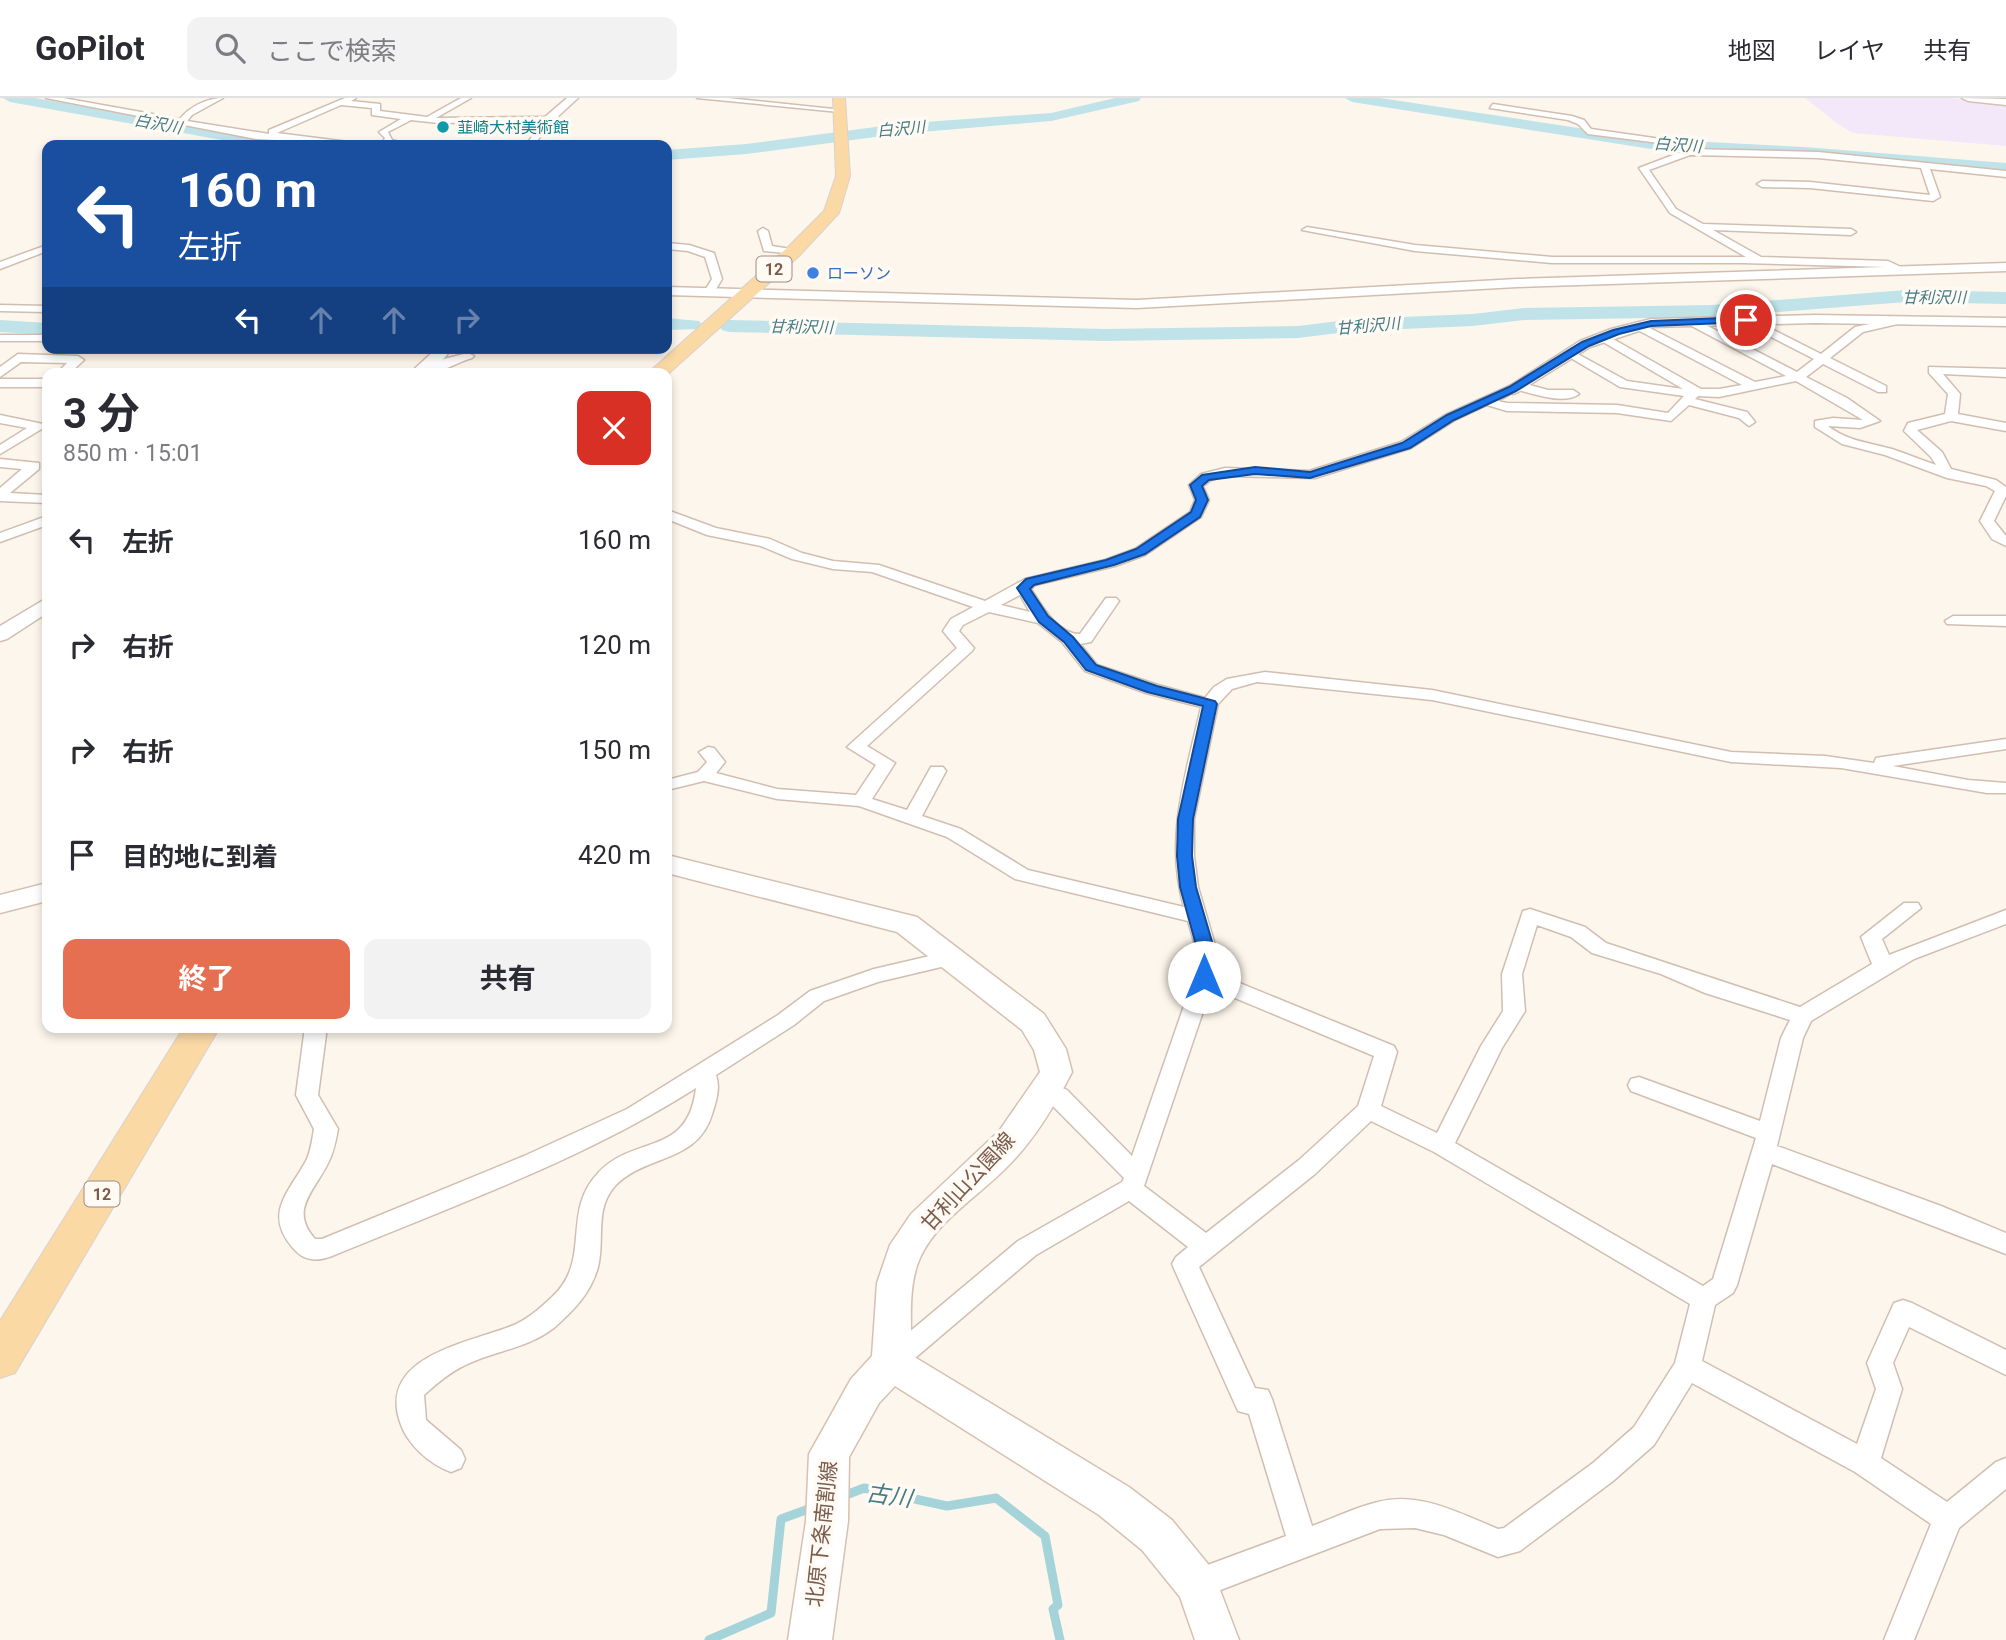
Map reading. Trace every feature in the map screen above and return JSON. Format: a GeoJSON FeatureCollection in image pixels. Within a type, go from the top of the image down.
{"type":"FeatureCollection","features":[{"type":"Feature","properties":{"kind":"main road"},"geometry":{"type":"LineString","coordinates":[[1968,98],[2006,102]]}},
{"type":"Feature","properties":{"kind":"main road","name":"12"},"geometry":{"type":"LineString","coordinates":[[665,368],[793,252],[831,213],[843,176],[839,104]]}},
{"type":"Feature","properties":{"kind":"main road","name":"甘利山公園線"},"geometry":{"type":"LineString","coordinates":[[672,865],[907,924],[1033,1022],[1050,1049],[1056,1072],[1047,1089],[996,1157],[936,1210],[910,1245],[897,1270],[891,1363]]}},
{"type":"Feature","properties":{"kind":"main road"},"geometry":{"type":"LineString","coordinates":[[0,904],[42,893]]}},
{"type":"Feature","properties":{"kind":"main road","name":"12"},"geometry":{"type":"LineString","coordinates":[[0,1359],[198,1033]]}},
{"type":"Feature","properties":{"kind":"main road"},"geometry":{"type":"LineString","coordinates":[[891,1363],[1114,1501],[1157,1535],[1197,1584],[1217,1640]]}},
{"type":"Feature","properties":{"kind":"main road","name":"北原下条南割線"},"geometry":{"type":"LineString","coordinates":[[810,1640],[827,1521],[829,1454],[865,1391],[891,1363]]}},
{"type":"Feature","properties":{"kind":"street"},"geometry":{"type":"LineString","coordinates":[[50,98],[284,140]]}},
{"type":"Feature","properties":{"kind":"street"},"geometry":{"type":"LineString","coordinates":[[182,122],[189,113],[219,98]]}},
{"type":"Feature","properties":{"kind":"street"},"geometry":{"type":"LineString","coordinates":[[274,138],[272,132],[352,98]]}},
{"type":"Feature","properties":{"kind":"street"},"geometry":{"type":"LineString","coordinates":[[428,119],[467,98]]}},
{"type":"Feature","properties":{"kind":"street"},"geometry":{"type":"LineString","coordinates":[[534,140],[549,119],[573,98]]}},
{"type":"Feature","properties":{"kind":"street"},"geometry":{"type":"LineString","coordinates":[[701,98],[839,104]]}},
{"type":"Feature","properties":{"kind":"street"},"geometry":{"type":"LineString","coordinates":[[340,103],[377,106],[375,113],[428,119],[549,119]]}},
{"type":"Feature","properties":{"kind":"street"},"geometry":{"type":"LineString","coordinates":[[119,111],[128,104]]}},
{"type":"Feature","properties":{"kind":"street"},"geometry":{"type":"LineString","coordinates":[[1493,106],[1569,118],[1581,122],[1588,131],[1703,146],[1712,152]]}},
{"type":"Feature","properties":{"kind":"street"},"geometry":{"type":"LineString","coordinates":[[388,140],[383,132],[410,117]]}},
{"type":"Feature","properties":{"kind":"street"},"geometry":{"type":"LineString","coordinates":[[1601,141],[1689,152],[1818,155],[2006,173]]}},
{"type":"Feature","properties":{"kind":"street"},"geometry":{"type":"LineString","coordinates":[[1689,152],[1656,166],[1643,168],[1673,211],[1779,274]]}},
{"type":"Feature","properties":{"kind":"street"},"geometry":{"type":"LineString","coordinates":[[1762,184],[1810,185],[1933,198],[1936,197],[1925,166]]}},
{"type":"Feature","properties":{"kind":"street"},"geometry":{"type":"LineString","coordinates":[[1702,228],[1851,232]]}},
{"type":"Feature","properties":{"kind":"street"},"geometry":{"type":"LineString","coordinates":[[1307,230],[1459,253],[1552,261],[1888,264],[1899,270]]}},
{"type":"Feature","properties":{"kind":"street"},"geometry":{"type":"LineString","coordinates":[[763,231],[768,249],[793,252]]}},
{"type":"Feature","properties":{"kind":"street"},"geometry":{"type":"LineString","coordinates":[[672,246],[689,248],[710,255],[709,261],[717,279],[709,292]]}},
{"type":"Feature","properties":{"kind":"street"},"geometry":{"type":"LineString","coordinates":[[0,266],[42,249]]}},
{"type":"Feature","properties":{"kind":"street"},"geometry":{"type":"LineString","coordinates":[[672,291],[1137,304],[1505,283],[2006,267]]}},
{"type":"Feature","properties":{"kind":"street"},"geometry":{"type":"LineString","coordinates":[[0,308],[42,309]]}},
{"type":"Feature","properties":{"kind":"street"},"geometry":{"type":"LineString","coordinates":[[1746,320],[1882,389]]}},
{"type":"Feature","properties":{"kind":"street"},"geometry":{"type":"LineString","coordinates":[[861,801],[886,763],[856,747],[966,648],[951,631],[957,622],[1030,582],[1110,563],[1140,552],[1196,514],[1202,500],[1196,485],[1206,477],[1255,471],[1310,475],[1406,445],[1451,417],[1489,402],[1602,337],[1638,326],[1746,320],[1857,324],[1902,320],[2006,322]]}},
{"type":"Feature","properties":{"kind":"street"},"geometry":{"type":"LineString","coordinates":[[1692,321],[1799,377],[1874,421],[1858,425],[1826,421],[1819,424],[1832,435],[1852,444],[1898,455],[1952,475],[1991,483],[2002,490],[1987,522],[1997,537],[2006,542]]}},
{"type":"Feature","properties":{"kind":"street"},"geometry":{"type":"LineString","coordinates":[[1570,354],[1624,384],[1674,393],[1719,393],[1799,377],[1822,359],[1857,324]]}},
{"type":"Feature","properties":{"kind":"street"},"geometry":{"type":"LineString","coordinates":[[1638,326],[1752,386]]}},
{"type":"Feature","properties":{"kind":"street"},"geometry":{"type":"LineString","coordinates":[[1602,337],[1696,391]]}},
{"type":"Feature","properties":{"kind":"street"},"geometry":{"type":"LineString","coordinates":[[0,338],[42,338]]}},
{"type":"Feature","properties":{"kind":"street"},"geometry":{"type":"LineString","coordinates":[[424,368],[440,354]]}},
{"type":"Feature","properties":{"kind":"street"},"geometry":{"type":"LineString","coordinates":[[436,368],[447,361],[468,355]]}},
{"type":"Feature","properties":{"kind":"street"},"geometry":{"type":"LineString","coordinates":[[0,373],[18,358],[78,360],[69,368]]}},
{"type":"Feature","properties":{"kind":"street"},"geometry":{"type":"LineString","coordinates":[[1951,417],[1954,394],[1933,370],[2006,373]]}},
{"type":"Feature","properties":{"kind":"street"},"geometry":{"type":"LineString","coordinates":[[0,383],[42,383]]}},
{"type":"Feature","properties":{"kind":"street"},"geometry":{"type":"LineString","coordinates":[[1515,388],[1548,394],[1573,394]]}},
{"type":"Feature","properties":{"kind":"street"},"geometry":{"type":"LineString","coordinates":[[1489,402],[1507,407],[1618,409],[1671,417],[1696,391]]}},
{"type":"Feature","properties":{"kind":"street"},"geometry":{"type":"LineString","coordinates":[[1686,401],[1743,415],[1749,422]]}},
{"type":"Feature","properties":{"kind":"street"},"geometry":{"type":"LineString","coordinates":[[1952,475],[1946,472],[1937,455],[1910,431],[1912,426],[1951,417],[2006,426]]}},
{"type":"Feature","properties":{"kind":"street"},"geometry":{"type":"LineString","coordinates":[[0,419],[42,427]]}},
{"type":"Feature","properties":{"kind":"street"},"geometry":{"type":"LineString","coordinates":[[0,450],[42,428]]}},
{"type":"Feature","properties":{"kind":"street"},"geometry":{"type":"LineString","coordinates":[[0,463],[34,466],[0,496]]}},
{"type":"Feature","properties":{"kind":"street"},"geometry":{"type":"LineString","coordinates":[[0,496],[42,499]]}},
{"type":"Feature","properties":{"kind":"street"},"geometry":{"type":"LineString","coordinates":[[672,516],[712,533],[765,542],[797,556],[833,565],[874,568],[984,606],[1043,619]]}},
{"type":"Feature","properties":{"kind":"street"},"geometry":{"type":"LineString","coordinates":[[0,538],[42,522]]}},
{"type":"Feature","properties":{"kind":"street"},"geometry":{"type":"LineString","coordinates":[[1023,588],[1043,619],[1068,639],[1091,668],[1152,689],[1210,704]]}},
{"type":"Feature","properties":{"kind":"street"},"geometry":{"type":"LineString","coordinates":[[1068,639],[1085,639],[1111,601]]}},
{"type":"Feature","properties":{"kind":"street"},"geometry":{"type":"LineString","coordinates":[[0,635],[42,607]]}},
{"type":"Feature","properties":{"kind":"street"},"geometry":{"type":"LineString","coordinates":[[1954,621],[2006,621]]}},
{"type":"Feature","properties":{"kind":"street"},"geometry":{"type":"LineString","coordinates":[[891,1363],[1027,1248],[1134,1182],[1204,977],[1205,945],[1186,877],[1185,819],[1210,704],[1214,694],[1231,683],[1248,677],[1265,677],[1432,695],[1731,757],[1853,764],[1953,782],[2006,788]]}},
{"type":"Feature","properties":{"kind":"street"},"geometry":{"type":"LineString","coordinates":[[1853,764],[1924,758],[2006,744]]}},
{"type":"Feature","properties":{"kind":"street"},"geometry":{"type":"LineString","coordinates":[[704,776],[716,762],[708,752]]}},
{"type":"Feature","properties":{"kind":"street"},"geometry":{"type":"LineString","coordinates":[[912,818],[937,771]]}},
{"type":"Feature","properties":{"kind":"street"},"geometry":{"type":"LineString","coordinates":[[672,784],[704,776],[777,794],[861,801],[954,833],[1022,875],[1197,917]]}},
{"type":"Feature","properties":{"kind":"street"},"geometry":{"type":"LineString","coordinates":[[1884,967],[1871,937],[1911,908]]}},
{"type":"Feature","properties":{"kind":"street"},"geometry":{"type":"LineString","coordinates":[[1442,1146],[1492,1046],[1514,1011],[1512,974],[1530,916],[1578,932],[1599,948],[1668,969],[1712,988],[1804,1016]]}},
{"type":"Feature","properties":{"kind":"street"},"geometry":{"type":"LineString","coordinates":[[1197,1584],[1380,1515],[1415,1514],[1445,1521],[1498,1543],[1510,1541],[1603,1472],[1644,1436],[1687,1367],[1704,1298],[1724,1285],[1766,1142],[1792,1038],[1804,1016],[1907,954],[2006,917]]}},
{"type":"Feature","properties":{"kind":"street"},"geometry":{"type":"LineString","coordinates":[[315,1033],[307,1095],[326,1129],[318,1159],[290,1207],[289,1220],[295,1236],[309,1249],[323,1249],[532,1163],[635,1115],[786,1020],[817,996],[874,976],[951,958]]}},
{"type":"Feature","properties":{"kind":"street"},"geometry":{"type":"LineString","coordinates":[[1204,977],[1386,1052],[1368,1110],[1307,1167],[1185,1264],[1253,1401],[1303,1544]]}},
{"type":"Feature","properties":{"kind":"street"},"geometry":{"type":"LineString","coordinates":[[451,1459],[414,1429],[410,1413],[411,1390],[434,1368],[465,1352],[524,1335],[566,1300],[582,1279],[589,1233],[589,1208],[594,1196],[618,1169],[685,1140],[702,1120],[708,1081],[704,1071]]}},
{"type":"Feature","properties":{"kind":"street"},"geometry":{"type":"LineString","coordinates":[[1639,1085],[2006,1244]]}},
{"type":"Feature","properties":{"kind":"street"},"geometry":{"type":"LineString","coordinates":[[1047,1089],[1059,1096],[1134,1182],[1206,1247]]}},
{"type":"Feature","properties":{"kind":"street"},"geometry":{"type":"LineString","coordinates":[[1368,1110],[1442,1146],[1704,1298]]}},
{"type":"Feature","properties":{"kind":"street"},"geometry":{"type":"LineString","coordinates":[[1865,1463],[1889,1389],[1880,1363],[1903,1311],[2006,1363]]}},
{"type":"Feature","properties":{"kind":"street"},"geometry":{"type":"LineString","coordinates":[[1687,1367],[1865,1463],[1948,1519]]}},
{"type":"Feature","properties":{"kind":"street"},"geometry":{"type":"LineString","coordinates":[[1899,1640],[1948,1519],[2006,1471]]}},
{"type":"Feature","properties":{"kind":"shaded area"},"geometry":{"type":"Polygon","coordinates":[[[1805,98],[1952,98],[2006,104],[2006,146],[1853,133],[1805,98]]]}},
{"type":"Feature","properties":{"kind":"waterway","name":"白沢川"},"geometry":{"type":"LineString","coordinates":[[10,98],[250,140]]}},
{"type":"Feature","properties":{"kind":"waterway","name":"白沢川"},"geometry":{"type":"LineString","coordinates":[[672,155],[746,149],[898,129],[1051,117],[1134,98]]}},
{"type":"Feature","properties":{"kind":"waterway","name":"白沢川"},"geometry":{"type":"LineString","coordinates":[[1352,98],[1651,144],[1804,152],[2006,168]]}},
{"type":"Feature","properties":{"kind":"waterway","name":"甘利沢川"},"geometry":{"type":"LineString","coordinates":[[729,326],[1105,335],[1298,332],[1355,325],[1473,320],[1524,314],[1712,311],[1906,296],[2006,298]]}},
{"type":"Feature","properties":{"kind":"waterway","name":"甘利沢川"},"geometry":{"type":"LineString","coordinates":[[672,324],[692,325]]}},
{"type":"Feature","properties":{"kind":"waterway","name":"甘利沢川"},"geometry":{"type":"LineString","coordinates":[[0,326],[42,329]]}},
{"type":"Feature","properties":{"kind":"waterway","name":"古川"},"geometry":{"type":"LineString","coordinates":[[841,1497],[864,1488],[947,1506],[996,1498],[1045,1536],[1058,1605],[1053,1609],[1060,1640]]}},
{"type":"Feature","properties":{"kind":"waterway","name":"古川"},"geometry":{"type":"LineString","coordinates":[[709,1640],[771,1613],[781,1519],[814,1507]]}},
{"type":"Feature","properties":{"kind":"place","name":"韮崎大村美術館"},"geometry":{"type":"Point","coordinates":[443,127]}},
{"type":"Feature","properties":{"kind":"place","name":"ローソン"},"geometry":{"type":"Point","coordinates":[813,273]}},
{"type":"Feature","properties":{"kind":"route"},"geometry":{"type":"LineString","coordinates":[[1204,977],[1205,945],[1188,887],[1184,856],[1185,819],[1210,704],[1152,689],[1091,668],[1068,639],[1043,619],[1023,588],[1030,582],[1110,563],[1140,552],[1196,514],[1202,500],[1196,485],[1206,477],[1225,472],[1255,471],[1310,475],[1406,445],[1451,417],[1513,389],[1585,344],[1616,332],[1651,323],[1746,320]]}}]}
